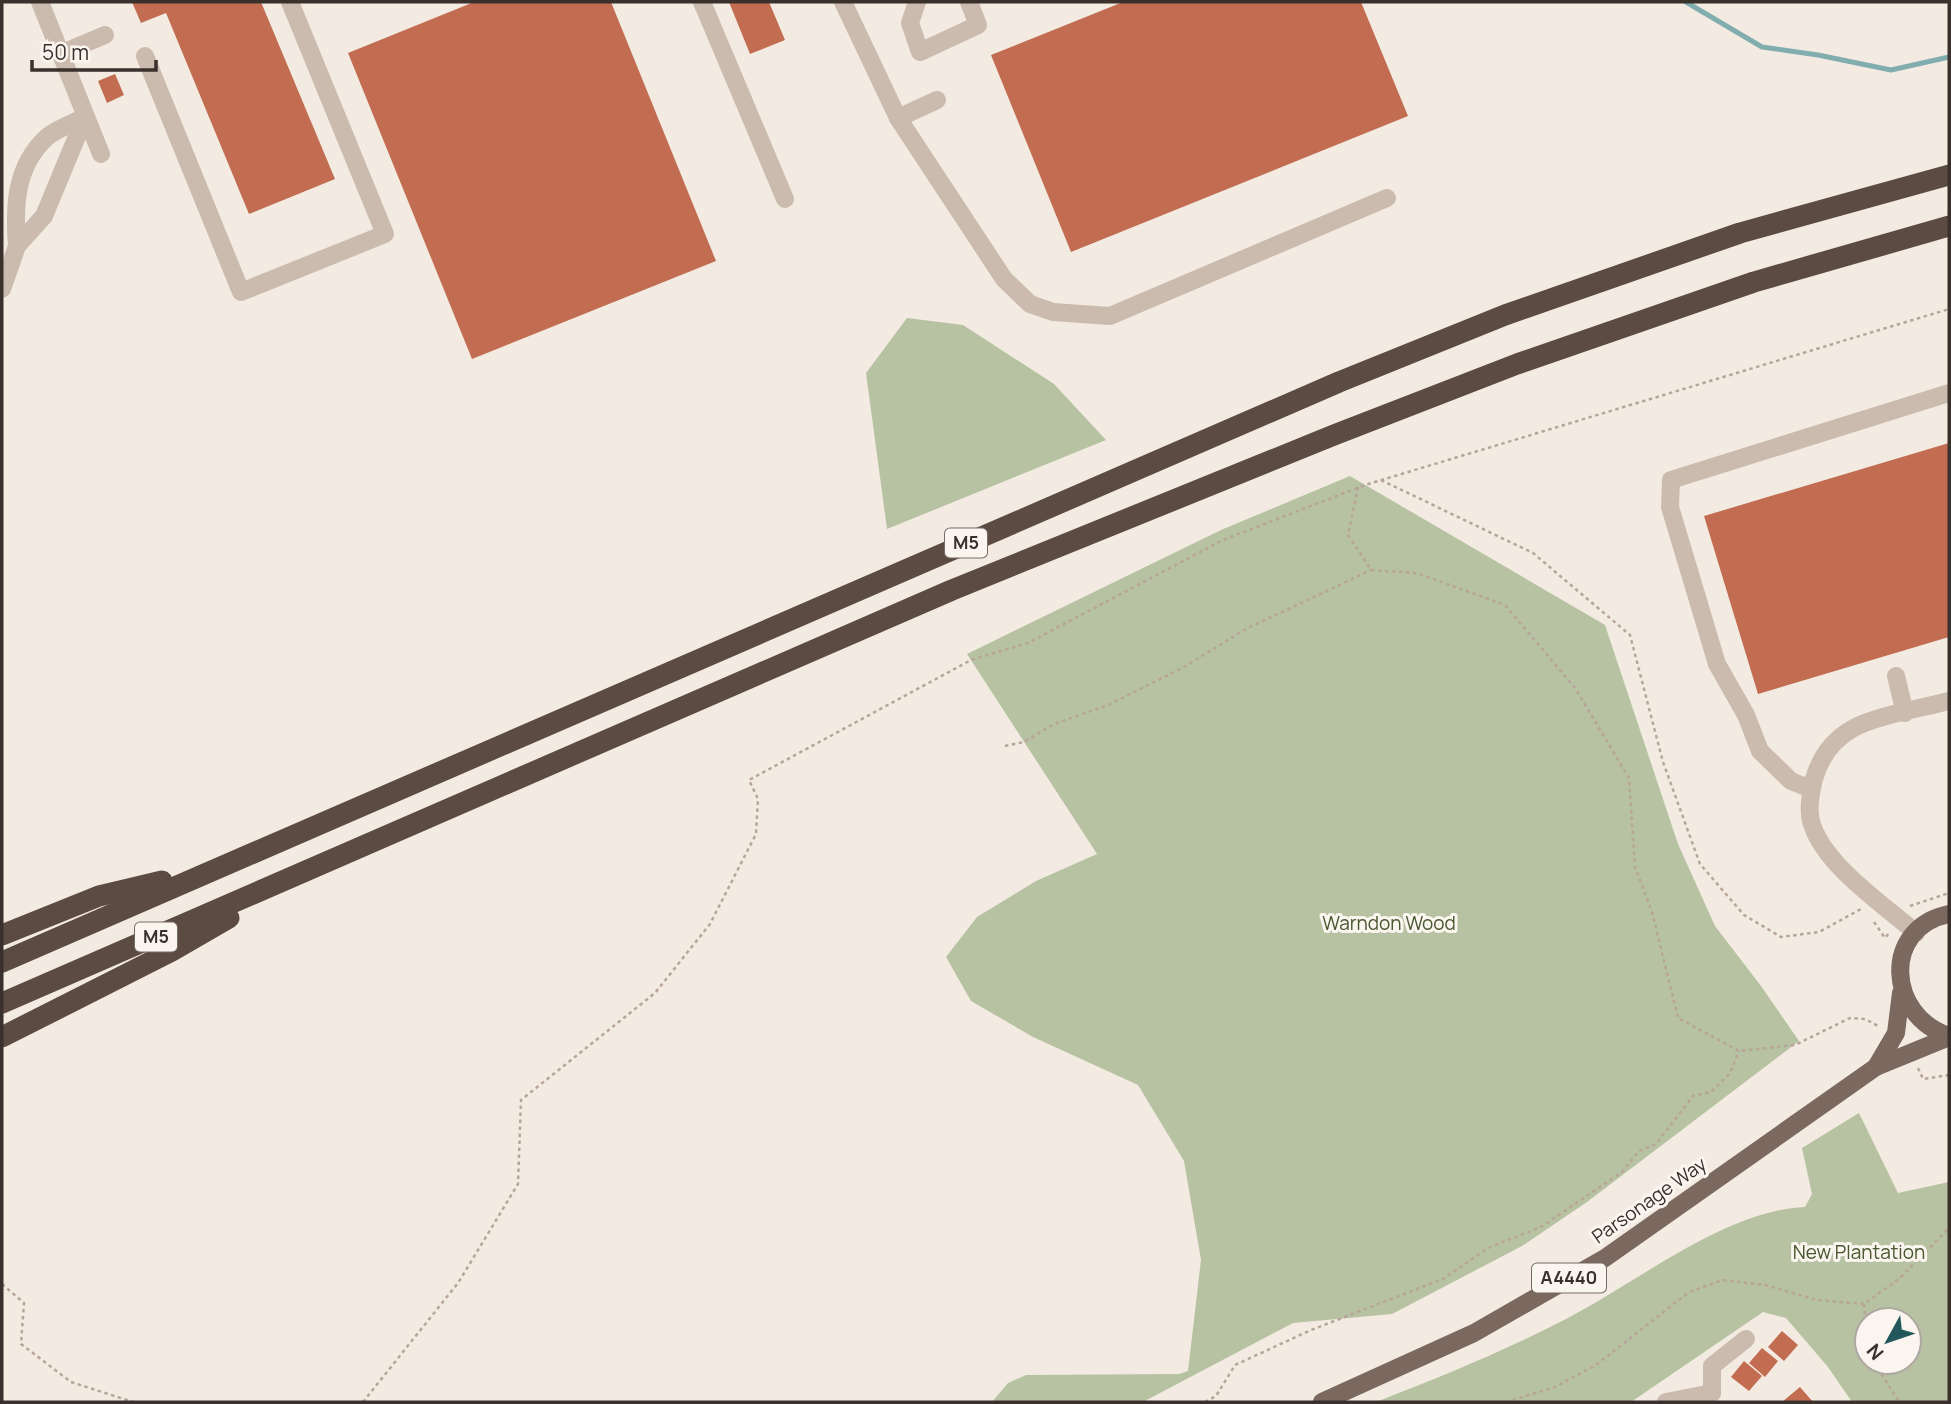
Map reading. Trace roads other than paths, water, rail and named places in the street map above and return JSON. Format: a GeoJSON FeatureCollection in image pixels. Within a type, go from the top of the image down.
{"type":"FeatureCollection","features":[{"type":"Feature","properties":{"kind":"highway","name":"M5"},"geometry":{"type":"LineString","coordinates":[[2,962],[1326,388],[1505,315],[1740,233],[1949,175]]}},
{"type":"Feature","properties":{"kind":"highway","name":"M5"},"geometry":{"type":"LineString","coordinates":[[2,1003],[952,590],[1334,435],[1517,363],[1754,282],[1949,226]]}},
{"type":"Feature","properties":{"kind":"highway","name":"M5"},"geometry":{"type":"LineString","coordinates":[[2,935],[99,896],[213,869]]}},
{"type":"Feature","properties":{"kind":"highway","name":"M5"},"geometry":{"type":"LineString","coordinates":[[2,1037],[172,951],[310,871]]}},
{"type":"Feature","properties":{"kind":"main road"},"geometry":{"type":"LineString","coordinates":[[1916,933],[1927,922],[1949,914]]}},
{"type":"Feature","properties":{"kind":"main road","name":"Parsonage Way"},"geometry":{"type":"LineString","coordinates":[[1875,1067],[1896,1033],[1902,991],[1900,970],[1905,950],[1916,933]]}},
{"type":"Feature","properties":{"kind":"main road"},"geometry":{"type":"LineString","coordinates":[[1902,991],[1908,1007],[1920,1021],[1934,1031],[1949,1036]]}},
{"type":"Feature","properties":{"kind":"main road","name":"Parsonage Way"},"geometry":{"type":"LineString","coordinates":[[1322,1402],[1474,1333],[1605,1258],[1875,1067],[1949,1036]]}},
{"type":"Feature","properties":{"kind":"street"},"geometry":{"type":"LineString","coordinates":[[41,2],[101,154]]}},
{"type":"Feature","properties":{"kind":"street"},"geometry":{"type":"LineString","coordinates":[[145,56],[241,292],[385,234],[290,2]]}},
{"type":"Feature","properties":{"kind":"street"},"geometry":{"type":"LineString","coordinates":[[702,2],[785,199]]}},
{"type":"Feature","properties":{"kind":"street"},"geometry":{"type":"LineString","coordinates":[[843,2],[898,118],[1004,279],[1030,304],[1052,312],[1110,316],[1387,198]]}},
{"type":"Feature","properties":{"kind":"street"},"geometry":{"type":"LineString","coordinates":[[917,2],[910,23],[920,52],[978,25],[969,2]]}},
{"type":"Feature","properties":{"kind":"street"},"geometry":{"type":"LineString","coordinates":[[60,54],[105,35]]}},
{"type":"Feature","properties":{"kind":"street"},"geometry":{"type":"LineString","coordinates":[[898,118],[937,100]]}},
{"type":"Feature","properties":{"kind":"street"},"geometry":{"type":"LineString","coordinates":[[17,246],[14,204],[23,172],[47,137],[85,117]]}},
{"type":"Feature","properties":{"kind":"street"},"geometry":{"type":"LineString","coordinates":[[2,289],[17,246],[44,216],[85,117]]}},
{"type":"Feature","properties":{"kind":"street"},"geometry":{"type":"LineString","coordinates":[[1811,789],[1791,781],[1760,751],[1746,715],[1717,664],[1670,507],[1671,480],[1949,393]]}},
{"type":"Feature","properties":{"kind":"street"},"geometry":{"type":"LineString","coordinates":[[1896,676],[1905,713]]}},
{"type":"Feature","properties":{"kind":"street"},"geometry":{"type":"LineString","coordinates":[[1916,933],[1844,871],[1820,844],[1810,820],[1811,789],[1827,749],[1852,729],[1949,701]]}},
{"type":"Feature","properties":{"kind":"street"},"geometry":{"type":"LineString","coordinates":[[1666,1402],[1716,1398],[1712,1366],[1746,1339]]}},
{"type":"Feature","properties":{"kind":"waterway"},"geometry":{"type":"LineString","coordinates":[[1686,2],[1762,47],[1891,70],[1949,57]]}},
{"type":"Feature","properties":{"kind":"park label","name":"Warndon Wood"},"geometry":{"type":"Point","coordinates":[1389,923]}},
{"type":"Feature","properties":{"kind":"park label","name":"New Plantation"},"geometry":{"type":"Point","coordinates":[1859,1252]}}]}
